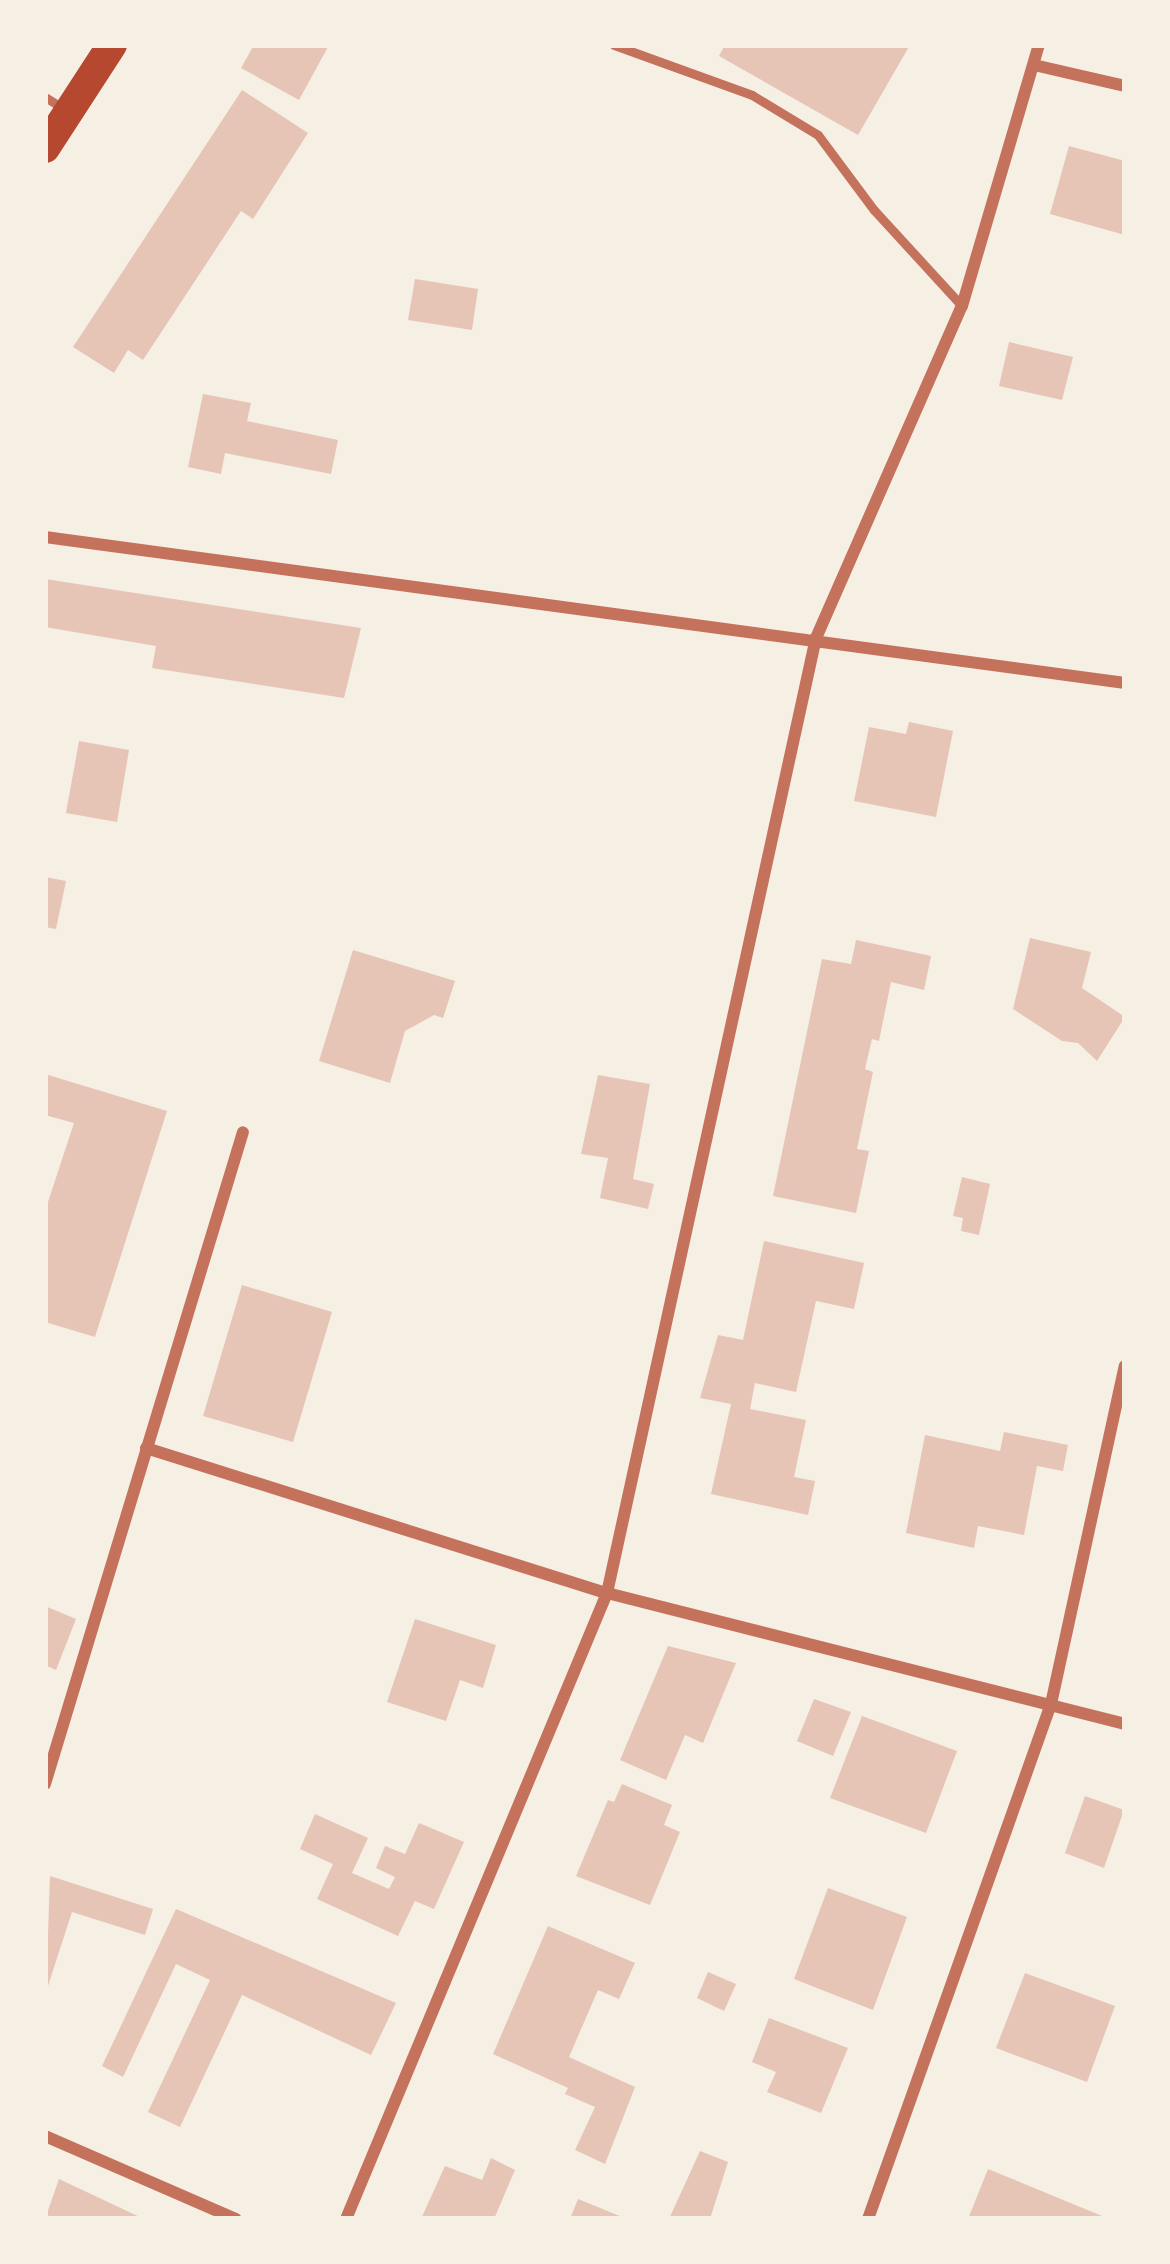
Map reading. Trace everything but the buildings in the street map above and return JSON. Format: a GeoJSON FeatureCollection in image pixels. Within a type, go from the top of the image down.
{"type":"FeatureCollection","features":[{"type":"Feature","properties":{"kind":"main road"},"geometry":{"type":"LineString","coordinates":[[45,148],[57,104],[112,45]]}},
{"type":"Feature","properties":{"kind":"street"},"geometry":{"type":"LineString","coordinates":[[346,2219],[607,1593],[816,638],[962,306],[1039,45]]}},
{"type":"Feature","properties":{"kind":"street"},"geometry":{"type":"LineString","coordinates":[[1034,64],[1125,86]]}},
{"type":"Feature","properties":{"kind":"street"},"geometry":{"type":"LineString","coordinates":[[45,537],[1125,683]]}},
{"type":"Feature","properties":{"kind":"street"},"geometry":{"type":"LineString","coordinates":[[45,1784],[243,1132]]}},
{"type":"Feature","properties":{"kind":"street"},"geometry":{"type":"LineString","coordinates":[[868,2219],[1052,1704],[1125,1366]]}},
{"type":"Feature","properties":{"kind":"street"},"geometry":{"type":"LineString","coordinates":[[146,1448],[607,1593],[1125,1724]]}},
{"type":"Feature","properties":{"kind":"street"},"geometry":{"type":"LineString","coordinates":[[45,2136],[236,2219]]}},
{"type":"Feature","properties":{"kind":"lane"},"geometry":{"type":"LineString","coordinates":[[614,45],[752,95],[818,135],[874,210],[962,306]]}}]}
